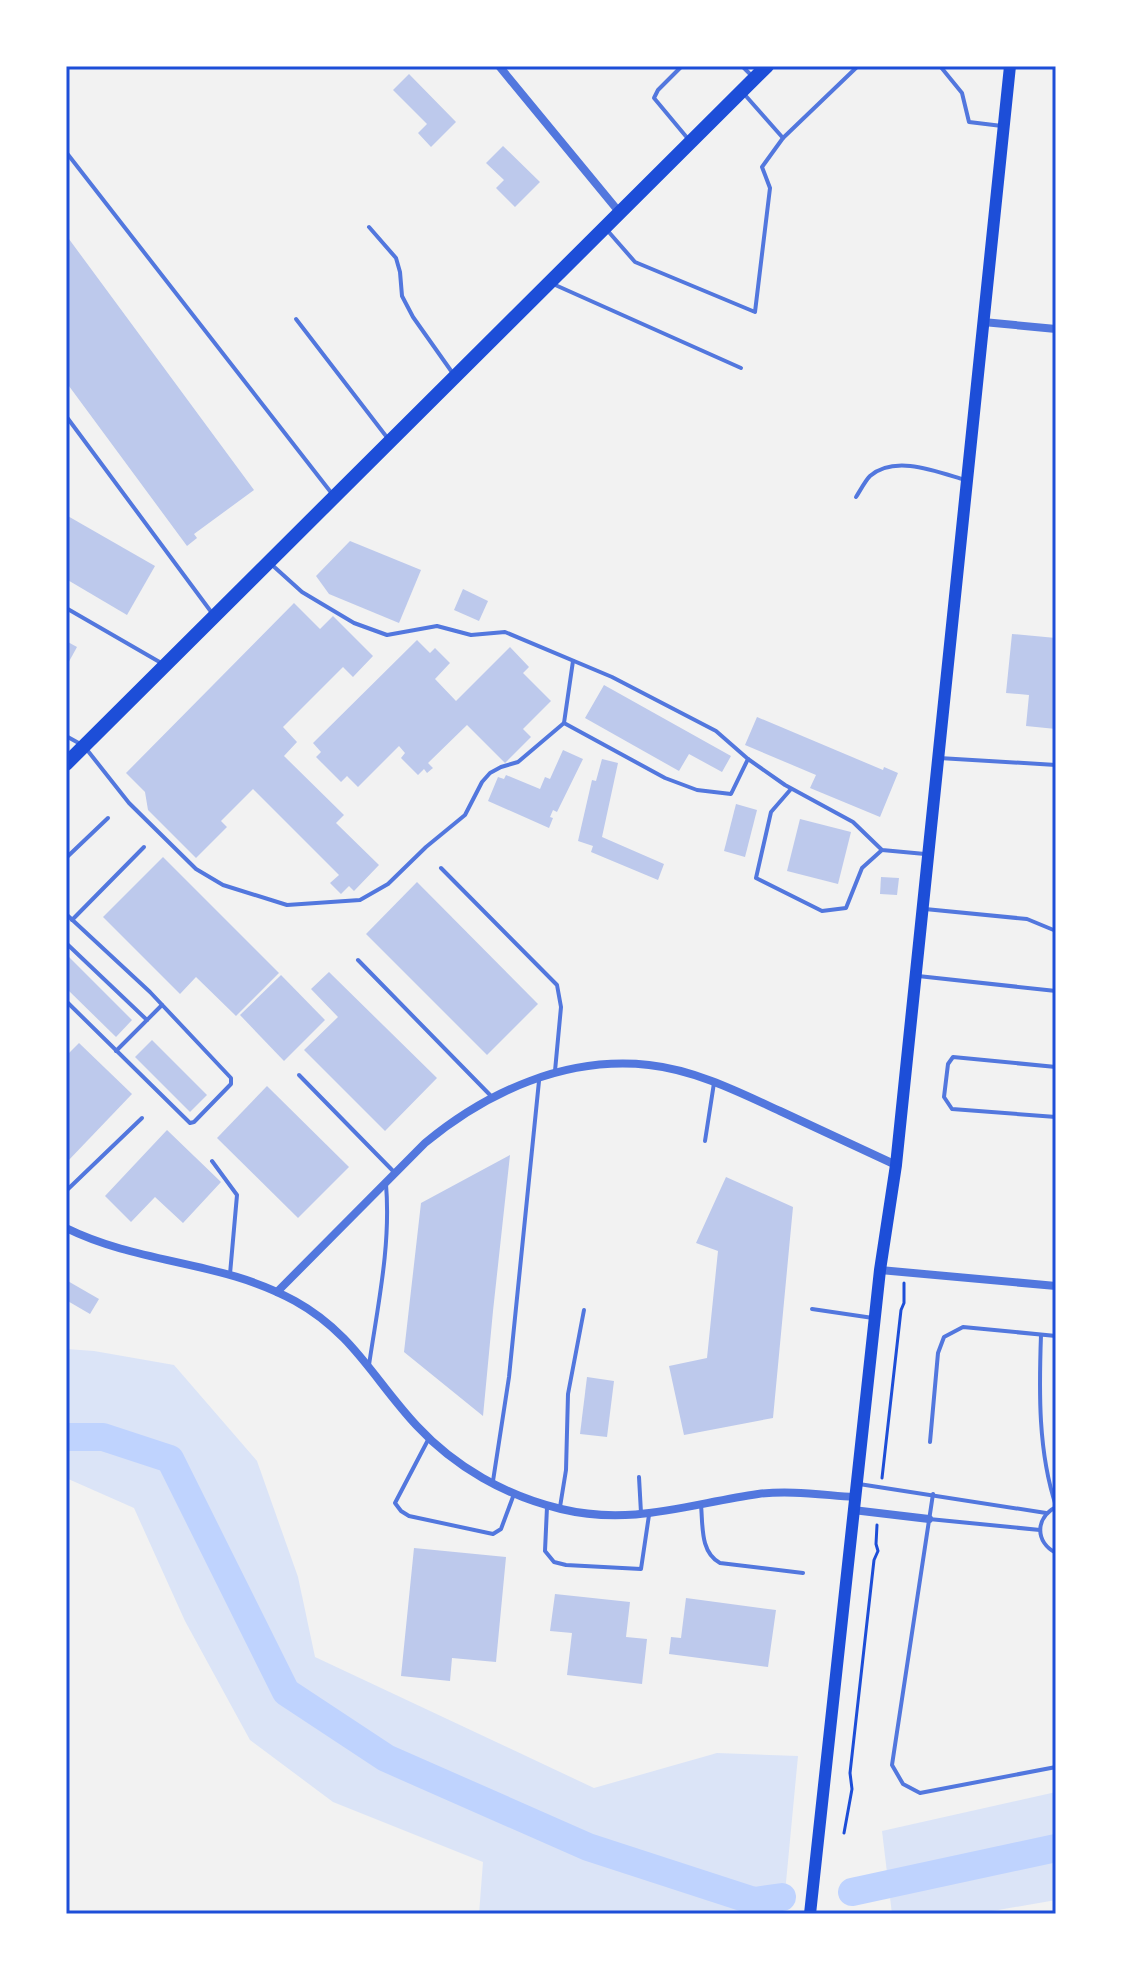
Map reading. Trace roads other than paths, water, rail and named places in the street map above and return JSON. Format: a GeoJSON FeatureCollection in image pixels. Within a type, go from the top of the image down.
{"type":"FeatureCollection","features":[{"type":"Feature","properties":{"kind":"main road"},"geometry":{"type":"LineString","coordinates":[[66,764],[767,66]]}},
{"type":"Feature","properties":{"kind":"main road"},"geometry":{"type":"LineString","coordinates":[[810,1914],[880,1270],[896,1165],[1010,66]]}},
{"type":"Feature","properties":{"kind":"street"},"geometry":{"type":"LineString","coordinates":[[499,66],[620,213]]}},
{"type":"Feature","properties":{"kind":"street"},"geometry":{"type":"LineString","coordinates":[[983,322],[1056,329]]}},
{"type":"Feature","properties":{"kind":"street"},"geometry":{"type":"LineString","coordinates":[[277,1292],[450,1122],[492,1097],[554,1073],[591,1066],[649,1065],[714,1083],[896,1165]]}},
{"type":"Feature","properties":{"kind":"street"},"geometry":{"type":"LineString","coordinates":[[66,1228],[124,1252],[230,1274],[277,1292],[321,1318],[343,1336],[397,1402],[456,1461],[492,1483],[547,1505],[593,1515],[645,1515],[782,1492],[854,1497],[929,1519]]}},
{"type":"Feature","properties":{"kind":"street"},"geometry":{"type":"LineString","coordinates":[[880,1270],[1056,1286]]}},
{"type":"Feature","properties":{"kind":"lane"},"geometry":{"type":"LineString","coordinates":[[682,66],[654,98],[691,142]]}},
{"type":"Feature","properties":{"kind":"lane"},"geometry":{"type":"LineString","coordinates":[[742,66],[755,78]]}},
{"type":"Feature","properties":{"kind":"lane"},"geometry":{"type":"LineString","coordinates":[[605,228],[635,262],[755,312],[770,188],[762,167],[783,138],[858,66]]}},
{"type":"Feature","properties":{"kind":"lane"},"geometry":{"type":"LineString","coordinates":[[940,66],[962,93],[969,122],[1003,126]]}},
{"type":"Feature","properties":{"kind":"lane"},"geometry":{"type":"LineString","coordinates":[[741,92],[783,138]]}},
{"type":"Feature","properties":{"kind":"lane"},"geometry":{"type":"LineString","coordinates":[[66,152],[335,497]]}},
{"type":"Feature","properties":{"kind":"lane"},"geometry":{"type":"LineString","coordinates":[[369,227],[396,258],[402,296],[455,377]]}},
{"type":"Feature","properties":{"kind":"lane"},"geometry":{"type":"LineString","coordinates":[[551,283],[741,368]]}},
{"type":"Feature","properties":{"kind":"lane"},"geometry":{"type":"LineString","coordinates":[[296,319],[391,441]]}},
{"type":"Feature","properties":{"kind":"lane"},"geometry":{"type":"LineString","coordinates":[[66,416],[215,617]]}},
{"type":"Feature","properties":{"kind":"lane"},"geometry":{"type":"LineString","coordinates":[[856,497],[870,476],[887,467],[914,465],[967,481]]}},
{"type":"Feature","properties":{"kind":"lane"},"geometry":{"type":"LineString","coordinates":[[269,562],[302,592],[354,623],[387,635],[437,626],[471,635],[505,632],[612,677],[716,731],[748,759],[791,789],[853,822],[882,850],[928,854]]}},
{"type":"Feature","properties":{"kind":"lane"},"geometry":{"type":"LineString","coordinates":[[66,608],[165,665]]}},
{"type":"Feature","properties":{"kind":"lane"},"geometry":{"type":"LineString","coordinates":[[66,736],[84,746],[129,803],[196,869],[223,885],[253,897],[287,905],[360,900],[388,884],[465,815],[490,773],[518,762],[564,723],[573,661]]}},
{"type":"Feature","properties":{"kind":"lane"},"geometry":{"type":"LineString","coordinates":[[564,723],[665,778],[697,790],[731,794],[748,759]]}},
{"type":"Feature","properties":{"kind":"lane"},"geometry":{"type":"LineString","coordinates":[[938,758],[1056,765]]}},
{"type":"Feature","properties":{"kind":"lane"},"geometry":{"type":"LineString","coordinates":[[791,789],[771,812],[756,878],[822,911],[846,908],[862,868],[882,850]]}},
{"type":"Feature","properties":{"kind":"lane"},"geometry":{"type":"LineString","coordinates":[[66,858],[108,818]]}},
{"type":"Feature","properties":{"kind":"lane"},"geometry":{"type":"LineString","coordinates":[[72,920],[144,847]]}},
{"type":"Feature","properties":{"kind":"lane"},"geometry":{"type":"LineString","coordinates":[[441,868],[557,985],[561,1007],[554,1073]]}},
{"type":"Feature","properties":{"kind":"lane"},"geometry":{"type":"LineString","coordinates":[[922,909],[1027,919],[1056,931]]}},
{"type":"Feature","properties":{"kind":"lane"},"geometry":{"type":"LineString","coordinates":[[66,914],[162,1005],[231,1078],[231,1084],[190,1123],[66,1001]]}},
{"type":"Feature","properties":{"kind":"lane"},"geometry":{"type":"LineString","coordinates":[[66,943],[147,1020]]}},
{"type":"Feature","properties":{"kind":"lane"},"geometry":{"type":"LineString","coordinates":[[358,960],[492,1097]]}},
{"type":"Feature","properties":{"kind":"lane"},"geometry":{"type":"LineString","coordinates":[[916,976],[1056,991]]}},
{"type":"Feature","properties":{"kind":"lane"},"geometry":{"type":"LineString","coordinates":[[116,1051],[162,1005]]}},
{"type":"Feature","properties":{"kind":"lane"},"geometry":{"type":"LineString","coordinates":[[1056,1067],[953,1057],[948,1064],[944,1097],[952,1109],[1056,1117]]}},
{"type":"Feature","properties":{"kind":"lane"},"geometry":{"type":"LineString","coordinates":[[299,1075],[395,1173]]}},
{"type":"Feature","properties":{"kind":"lane"},"geometry":{"type":"LineString","coordinates":[[492,1483],[509,1377],[539,1078]]}},
{"type":"Feature","properties":{"kind":"lane"},"geometry":{"type":"LineString","coordinates":[[705,1141],[714,1083]]}},
{"type":"Feature","properties":{"kind":"lane"},"geometry":{"type":"LineString","coordinates":[[66,1191],[142,1118]]}},
{"type":"Feature","properties":{"kind":"lane"},"geometry":{"type":"LineString","coordinates":[[212,1161],[237,1195],[230,1274]]}},
{"type":"Feature","properties":{"kind":"lane"},"geometry":{"type":"LineString","coordinates":[[369,1365],[387,1244],[389,1219],[386,1182]]}},
{"type":"Feature","properties":{"kind":"lane"},"geometry":{"type":"LineString","coordinates":[[812,1309],[875,1318]]}},
{"type":"Feature","properties":{"kind":"lane"},"geometry":{"type":"LineString","coordinates":[[560,1509],[566,1470],[568,1394],[584,1310]]}},
{"type":"Feature","properties":{"kind":"lane"},"geometry":{"type":"LineString","coordinates":[[930,1442],[938,1353],[944,1337],[963,1327],[1056,1336]]}},
{"type":"Feature","properties":{"kind":"lane"},"geometry":{"type":"LineString","coordinates":[[1041,1335],[1039,1395],[1049,1481],[1056,1506],[1046,1513],[1040,1530],[1043,1543],[1056,1553]]}},
{"type":"Feature","properties":{"kind":"lane"},"geometry":{"type":"LineString","coordinates":[[430,1438],[395,1503],[401,1511],[409,1516],[493,1534],[501,1529],[514,1493]]}},
{"type":"Feature","properties":{"kind":"lane"},"geometry":{"type":"LineString","coordinates":[[547,1505],[545,1551],[554,1562],[641,1569],[645,1515],[639,1477]]}},
{"type":"Feature","properties":{"kind":"lane"},"geometry":{"type":"LineString","coordinates":[[933,1494],[892,1765],[903,1784],[920,1793],[1056,1767]]}},
{"type":"Feature","properties":{"kind":"lane"},"geometry":{"type":"LineString","coordinates":[[854,1497],[933,1494],[1046,1513]]}},
{"type":"Feature","properties":{"kind":"lane"},"geometry":{"type":"LineString","coordinates":[[701,1505],[707,1551],[713,1559],[720,1563],[803,1573]]}},
{"type":"Feature","properties":{"kind":"lane"},"geometry":{"type":"LineString","coordinates":[[929,1519],[1040,1530]]}},
{"type":"Feature","properties":{"kind":"waterway"},"geometry":{"type":"LineString","coordinates":[[66,1437],[103,1437],[170,1459],[286,1692],[386,1758],[588,1847],[754,1901],[782,1897]]}},
{"type":"Feature","properties":{"kind":"waterway"},"geometry":{"type":"LineString","coordinates":[[852,1892],[1056,1848]]}}]}
